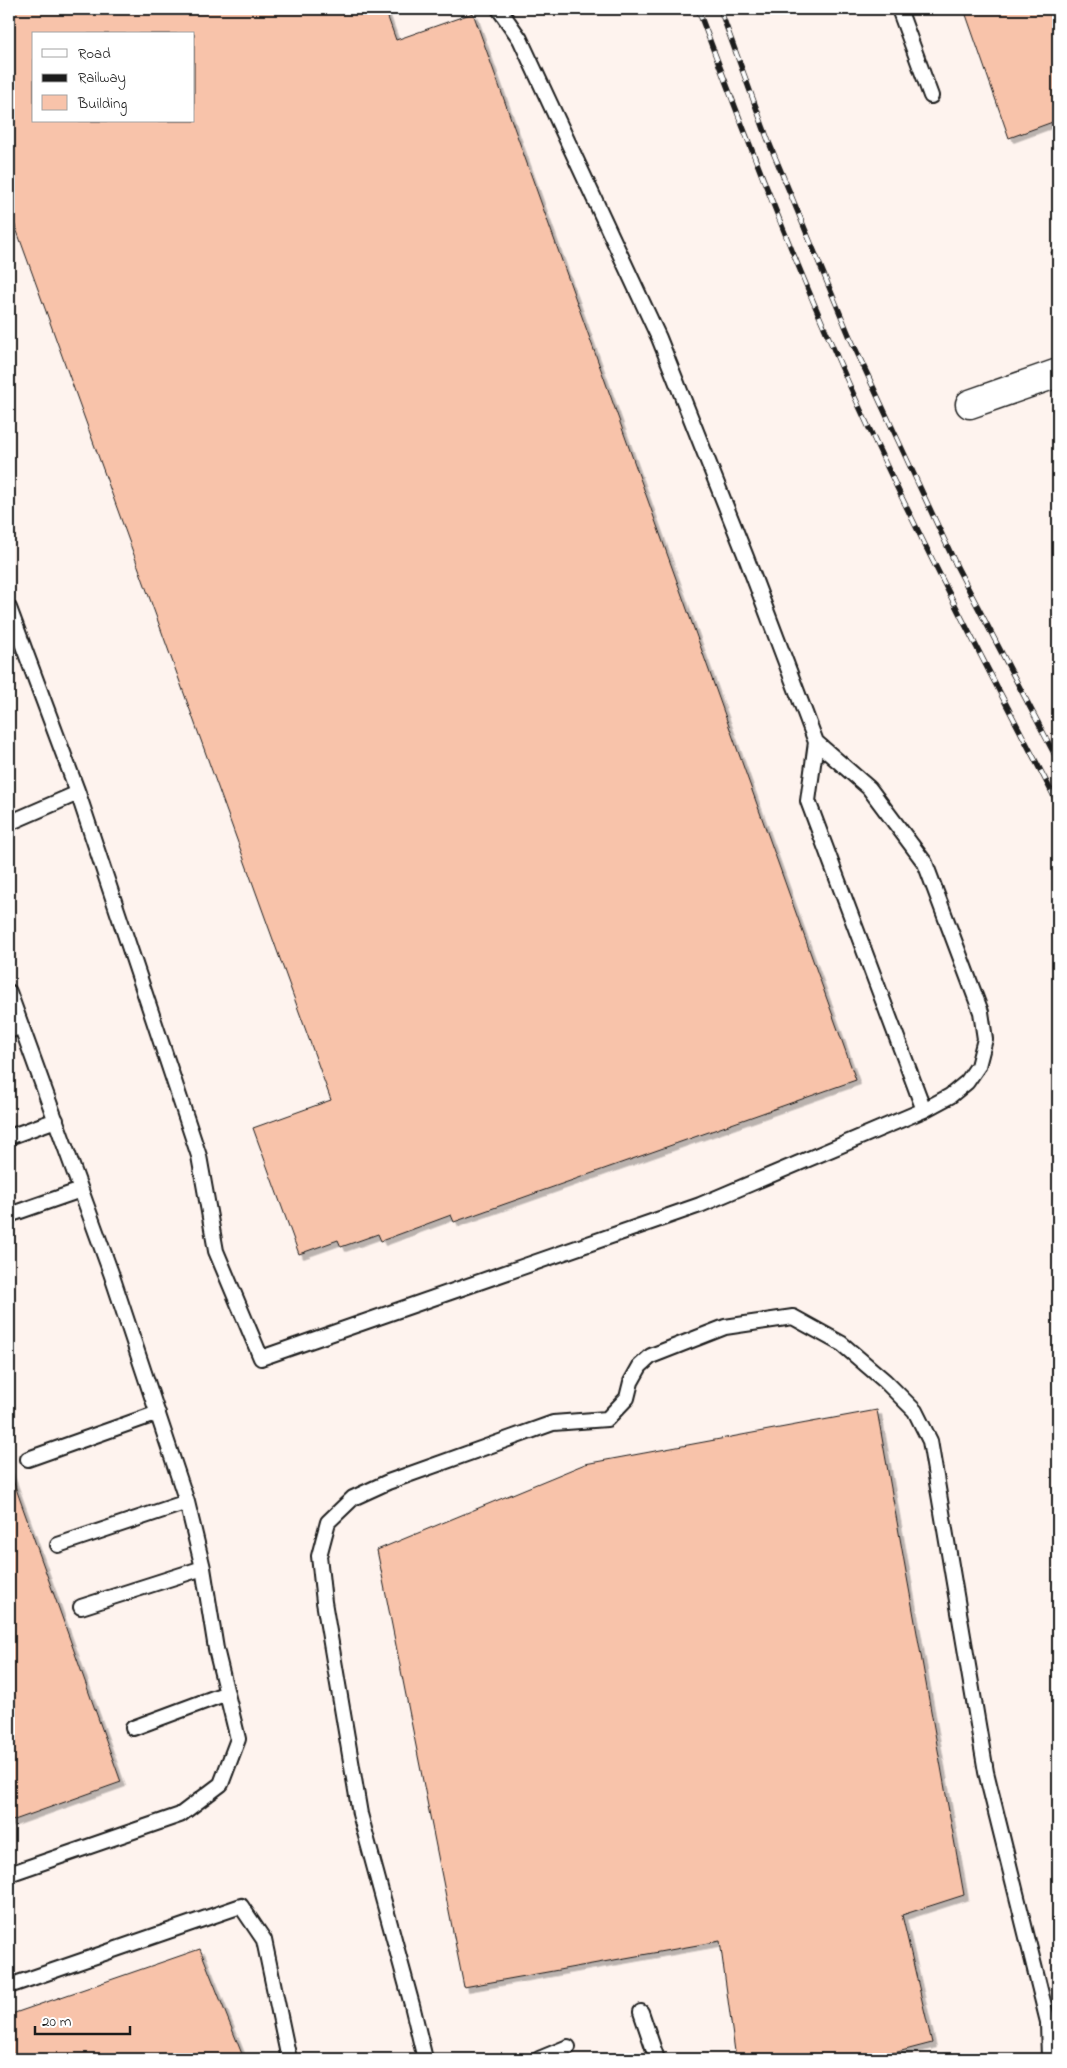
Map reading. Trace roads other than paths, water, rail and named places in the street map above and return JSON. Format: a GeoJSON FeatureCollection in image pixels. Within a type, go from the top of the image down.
{"type":"FeatureCollection","features":[{"type":"Feature","properties":{"kind":"street"},"geometry":{"type":"LineString","coordinates":[[970,404],[1058,373]]}},
{"type":"Feature","properties":{"kind":"lane"},"geometry":{"type":"LineString","coordinates":[[9,608],[78,793],[199,1156],[216,1251],[261,1358],[700,1205],[924,1110],[950,1096],[967,1082],[978,1066],[985,1039],[981,1012],[925,863],[869,788],[816,742],[746,557],[659,338],[520,39],[499,9]]}},
{"type":"Feature","properties":{"kind":"lane"},"geometry":{"type":"LineString","coordinates":[[899,9],[931,96]]}},
{"type":"Feature","properties":{"kind":"lane"},"geometry":{"type":"LineString","coordinates":[[816,742],[808,801],[924,1110]]}},
{"type":"Feature","properties":{"kind":"lane"},"geometry":{"type":"LineString","coordinates":[[9,823],[78,793]]}},
{"type":"Feature","properties":{"kind":"lane"},"geometry":{"type":"LineString","coordinates":[[9,992],[15,1028],[56,1120],[111,1273],[186,1502],[203,1568],[216,1649],[238,1739],[221,1784],[180,1814],[9,1874]]}},
{"type":"Feature","properties":{"kind":"lane"},"geometry":{"type":"LineString","coordinates":[[9,1137],[56,1120]]}},
{"type":"Feature","properties":{"kind":"lane"},"geometry":{"type":"LineString","coordinates":[[9,1215],[81,1190]]}},
{"type":"Feature","properties":{"kind":"lane"},"geometry":{"type":"LineString","coordinates":[[425,2059],[360,1814],[324,1602],[319,1556],[328,1522],[353,1498],[388,1482],[554,1423],[607,1419],[627,1398],[631,1382],[640,1366],[651,1356],[725,1328],[793,1317],[842,1344],[916,1410],[930,1441],[986,1772],[1048,2022],[1049,2059]]}},
{"type":"Feature","properties":{"kind":"lane"},"geometry":{"type":"LineString","coordinates":[[28,1459],[158,1413]]}},
{"type":"Feature","properties":{"kind":"lane"},"geometry":{"type":"LineString","coordinates":[[58,1544],[186,1502]]}},
{"type":"Feature","properties":{"kind":"lane"},"geometry":{"type":"LineString","coordinates":[[82,1607],[203,1568]]}},
{"type":"Feature","properties":{"kind":"lane"},"geometry":{"type":"LineString","coordinates":[[133,1728],[227,1693]]}},
{"type":"Feature","properties":{"kind":"lane"},"geometry":{"type":"LineString","coordinates":[[9,1986],[241,1906],[264,1940],[289,2059]]}},
{"type":"Feature","properties":{"kind":"lane"},"geometry":{"type":"LineString","coordinates":[[641,2012],[657,2059]]}},
{"type":"Feature","properties":{"kind":"lane"},"geometry":{"type":"LineString","coordinates":[[540,2059],[568,2048]]}},
{"type":"Feature","properties":{"kind":"railway"},"geometry":{"type":"LineString","coordinates":[[698,9],[779,219],[857,402],[940,576],[1058,804]]}},
{"type":"Feature","properties":{"kind":"railway"},"geometry":{"type":"LineString","coordinates":[[720,9],[768,140],[849,335],[957,567],[1058,761]]}}]}
